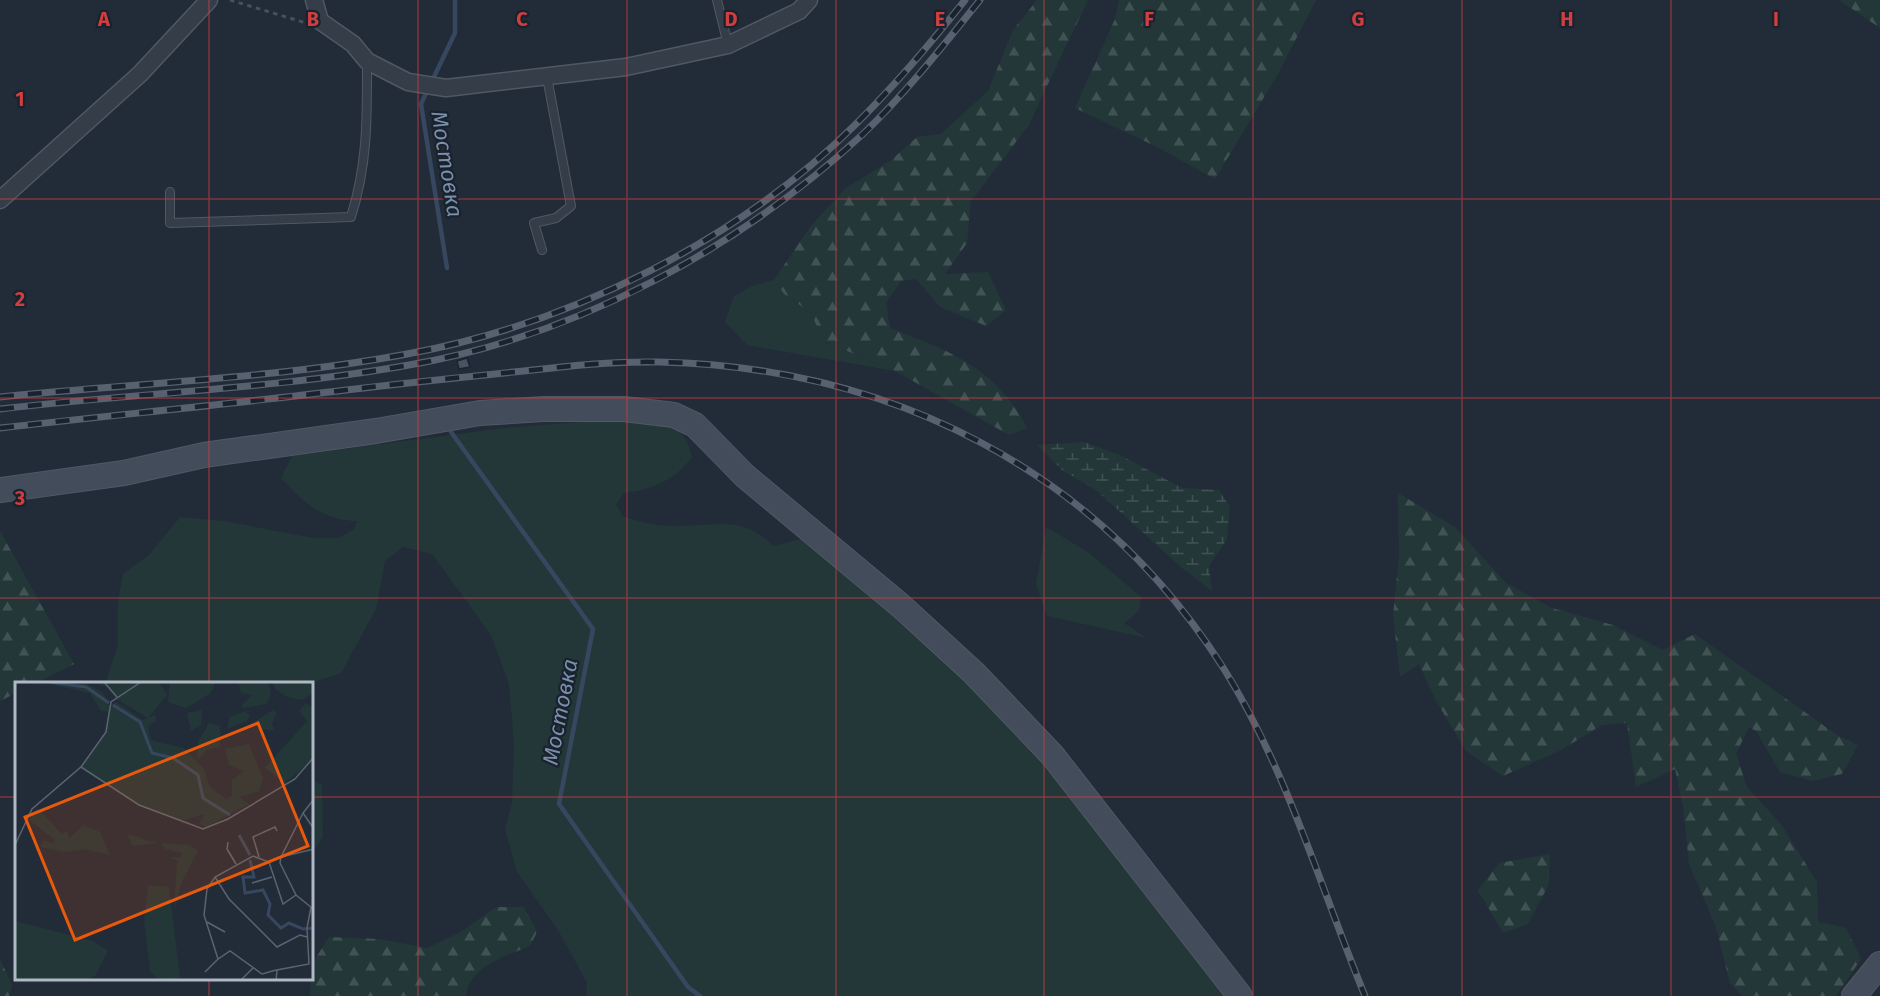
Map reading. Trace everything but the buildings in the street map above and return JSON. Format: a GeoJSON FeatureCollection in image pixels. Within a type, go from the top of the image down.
{"type":"FeatureCollection","features":[{"type":"Feature","properties":{"kind":"street"},"geometry":{"type":"LineString","coordinates":[[0,200],[140,74],[209,0]]}},
{"type":"Feature","properties":{"kind":"street"},"geometry":{"type":"LineString","coordinates":[[314,0],[320,21],[353,44],[367,61],[408,82],[446,88],[626,68],[728,45],[799,11],[808,0]]}},
{"type":"Feature","properties":{"kind":"street"},"geometry":{"type":"LineString","coordinates":[[0,490],[124,472],[214,453],[376,431],[480,413],[544,409],[624,409],[674,415],[695,424],[745,476],[901,606],[974,673],[1053,756],[1240,996]]}},
{"type":"Feature","properties":{"kind":"street"},"geometry":{"type":"LineString","coordinates":[[1854,996],[1880,964]]}},
{"type":"Feature","properties":{"kind":"lane"},"geometry":{"type":"LineString","coordinates":[[717,0],[728,45]]}},
{"type":"Feature","properties":{"kind":"lane"},"geometry":{"type":"LineString","coordinates":[[170,192],[170,224],[351,217],[361,184],[366,148],[367,61]]}},
{"type":"Feature","properties":{"kind":"lane"},"geometry":{"type":"LineString","coordinates":[[542,250],[534,223],[556,218],[571,206],[547,77]]}},
{"type":"Feature","properties":{"kind":"path"},"geometry":{"type":"LineString","coordinates":[[230,0],[305,23],[320,21]]}},
{"type":"Feature","properties":{"kind":"green space"},"geometry":{"type":"Polygon","coordinates":[[[1037,0],[1088,0],[1028,126],[971,201],[967,243],[945,274],[988,272],[1006,310],[986,326],[940,307],[916,279],[901,281],[886,303],[890,328],[932,345],[969,364],[1001,390],[1015,407],[1027,428],[1009,435],[895,371],[823,341],[811,313],[784,294],[774,280],[810,227],[846,188],[890,161],[917,137],[941,134],[988,91],[1013,30],[1037,0]]]}},
{"type":"Feature","properties":{"kind":"green space"},"geometry":{"type":"Polygon","coordinates":[[[1119,0],[1316,0],[1278,74],[1215,179],[1161,149],[1075,108],[1115,19],[1119,0]]]}},
{"type":"Feature","properties":{"kind":"green space"},"geometry":{"type":"Polygon","coordinates":[[[1839,0],[1880,0],[1880,28],[1839,0]]]}},
{"type":"Feature","properties":{"kind":"green space"},"geometry":{"type":"Polygon","coordinates":[[[774,280],[784,294],[811,313],[823,341],[895,371],[747,345],[725,322],[734,296],[752,286],[774,280]]]}},
{"type":"Feature","properties":{"kind":"green space"},"geometry":{"type":"Polygon","coordinates":[[[633,418],[664,424],[672,427],[684,437],[692,457],[670,478],[644,489],[624,493],[616,505],[623,516],[644,523],[667,526],[731,524],[741,526],[762,536],[773,546],[816,535],[974,673],[1240,996],[586,996],[587,983],[558,930],[517,872],[505,829],[512,803],[514,743],[509,684],[491,635],[432,554],[403,547],[385,561],[376,609],[341,673],[314,682],[106,682],[118,645],[118,602],[123,574],[149,555],[180,517],[224,521],[313,538],[339,538],[354,529],[357,521],[334,518],[314,508],[281,478],[292,456],[503,428],[633,418]]]}},
{"type":"Feature","properties":{"kind":"green space"},"geometry":{"type":"Polygon","coordinates":[[[1084,442],[1120,455],[1182,488],[1219,490],[1230,507],[1227,539],[1209,566],[1212,591],[1182,568],[1096,490],[1062,470],[1037,445],[1084,442]]]}},
{"type":"Feature","properties":{"kind":"green space"},"geometry":{"type":"Polygon","coordinates":[[[1398,493],[1455,527],[1506,583],[1552,608],[1613,625],[1663,650],[1695,634],[1837,735],[1858,745],[1842,774],[1812,781],[1780,772],[1756,731],[1749,727],[1736,754],[1747,787],[1781,824],[1817,882],[1818,922],[1846,928],[1861,959],[1836,996],[1742,996],[1730,983],[1716,927],[1689,864],[1683,806],[1675,769],[1636,787],[1627,723],[1602,725],[1561,750],[1503,776],[1466,751],[1435,699],[1419,664],[1400,677],[1393,616],[1399,556],[1398,493]]]}},
{"type":"Feature","properties":{"kind":"green space"},"geometry":{"type":"Polygon","coordinates":[[[1046,527],[1088,552],[1141,597],[1139,611],[1124,623],[1147,638],[1047,616],[1036,584],[1046,527]]]}},
{"type":"Feature","properties":{"kind":"green space"},"geometry":{"type":"Polygon","coordinates":[[[0,531],[74,664],[38,682],[15,682],[15,694],[0,701],[0,531]]]}},
{"type":"Feature","properties":{"kind":"green space"},"geometry":{"type":"Polygon","coordinates":[[[314,780],[322,785],[323,837],[314,850],[314,780]]]}},
{"type":"Feature","properties":{"kind":"green space"},"geometry":{"type":"Polygon","coordinates":[[[1550,854],[1549,884],[1528,924],[1503,933],[1478,890],[1499,863],[1550,854]]]}},
{"type":"Feature","properties":{"kind":"green space"},"geometry":{"type":"Polygon","coordinates":[[[496,907],[524,907],[537,932],[530,946],[500,958],[481,970],[474,977],[466,996],[310,996],[311,981],[314,981],[314,961],[329,937],[379,939],[427,948],[461,932],[496,907]]]}},
{"type":"Feature","properties":{"kind":"green space"},"geometry":{"type":"Polygon","coordinates":[[[0,959],[12,985],[9,996],[0,996],[0,959]]]}},
{"type":"Feature","properties":{"kind":"waterway","name":"Мостовка"},"geometry":{"type":"LineString","coordinates":[[432,81],[455,33],[455,0]]}},
{"type":"Feature","properties":{"kind":"waterway","name":"Мостовка"},"geometry":{"type":"LineString","coordinates":[[428,89],[421,104],[447,268]]}},
{"type":"Feature","properties":{"kind":"waterway","name":"Мостовка"},"geometry":{"type":"LineString","coordinates":[[451,432],[593,629],[559,804],[688,987],[700,996]]}},
{"type":"Feature","properties":{"kind":"railway"},"geometry":{"type":"LineString","coordinates":[[0,397],[255,375],[407,354],[468,341],[529,322],[590,299],[649,271],[706,239],[761,204],[811,165],[886,93],[965,0]]}},
{"type":"Feature","properties":{"kind":"railway"},"geometry":{"type":"LineString","coordinates":[[0,409],[307,380],[409,365],[472,351],[533,333],[594,309],[652,282],[709,250],[763,215],[814,176],[863,134],[894,102],[980,0]]}},
{"type":"Feature","properties":{"kind":"railway"},"geometry":{"type":"LineString","coordinates":[[0,428],[412,382],[558,367],[642,362],[745,368],[827,384],[906,409],[981,443],[1051,486],[1115,538],[1173,599],[1224,669],[1266,747],[1301,829],[1365,996]]}}]}
